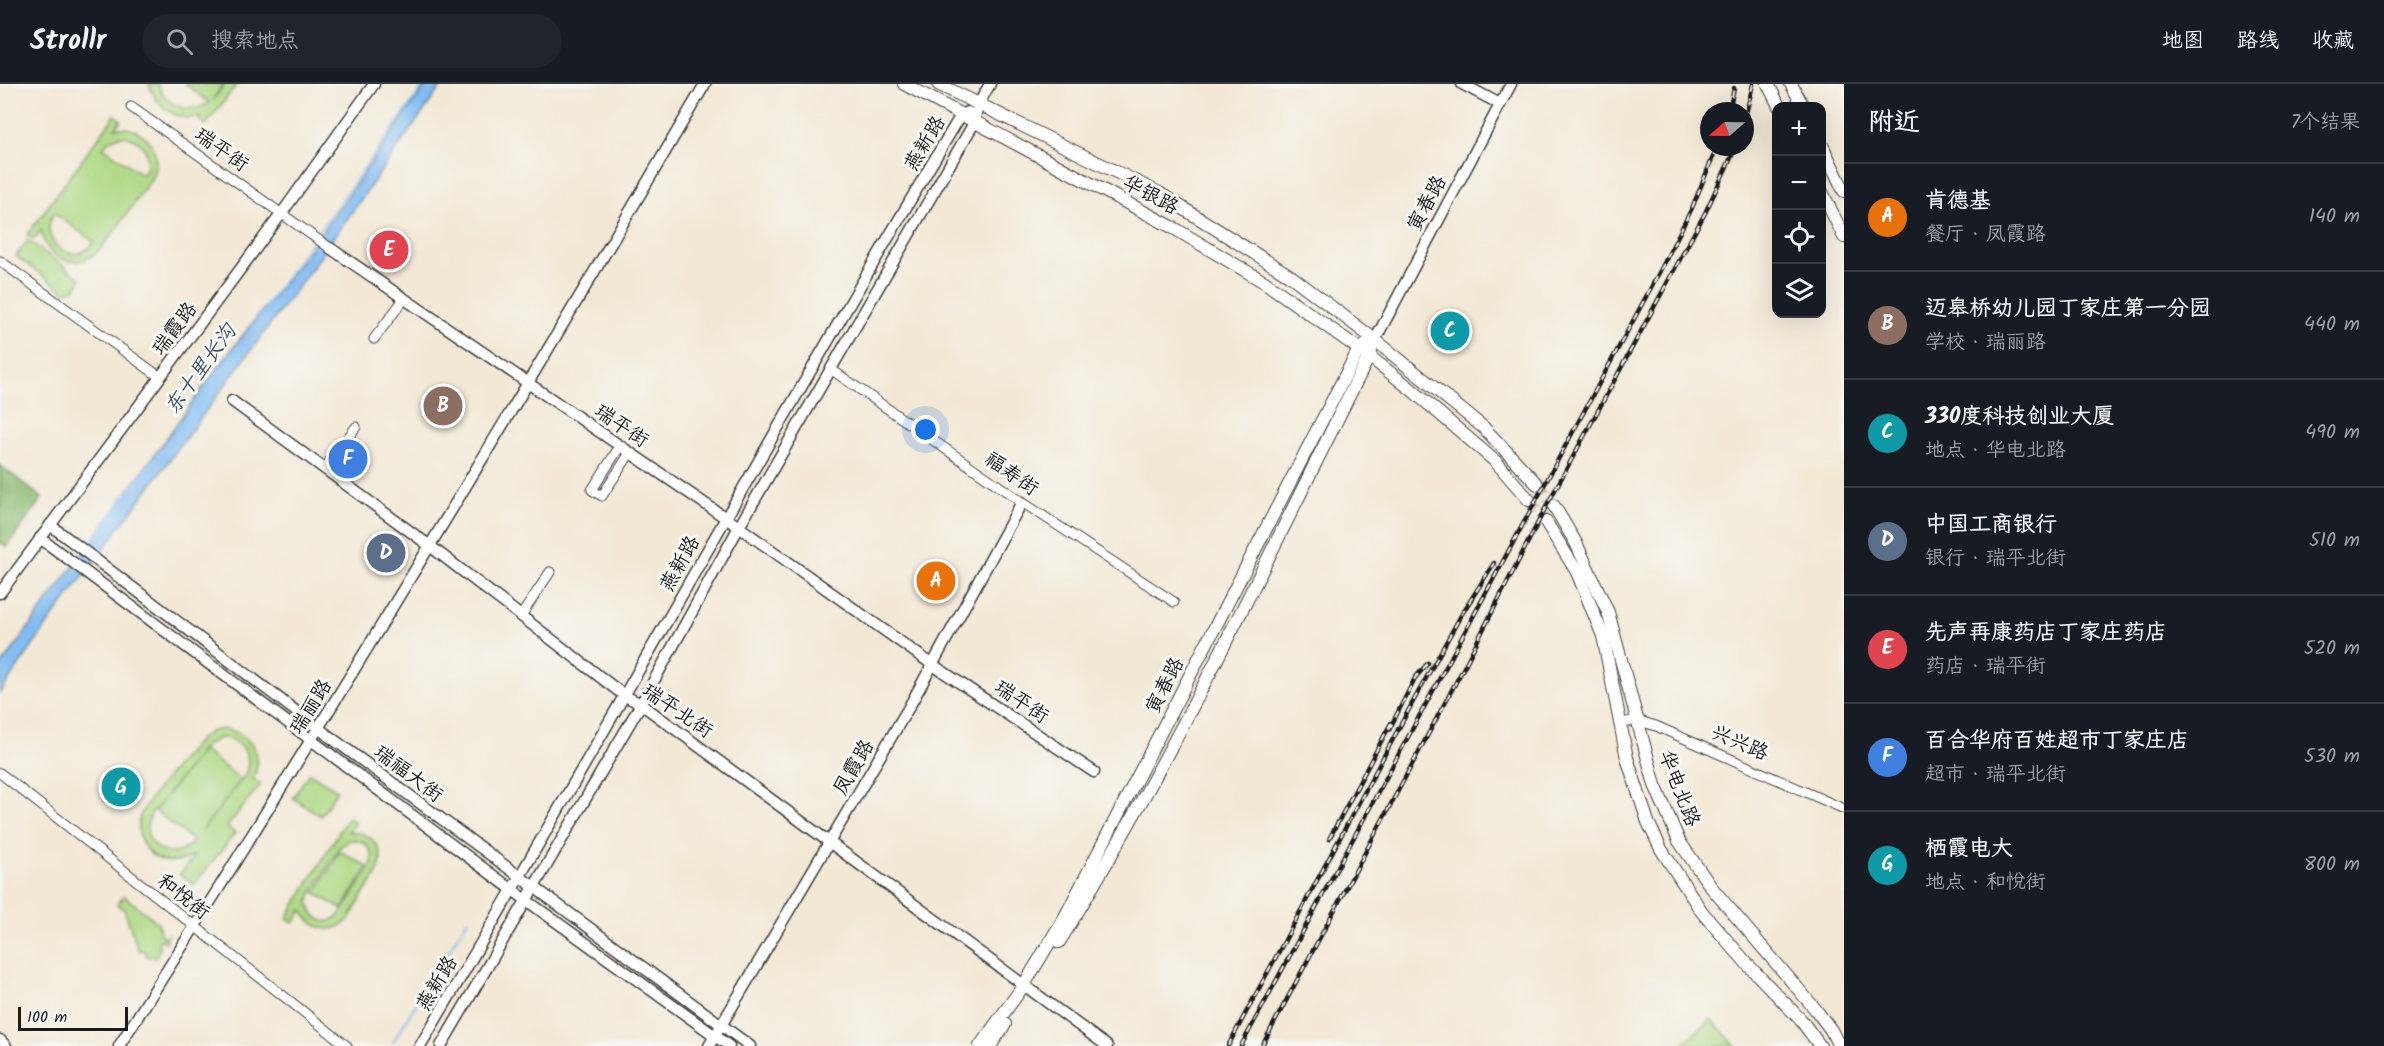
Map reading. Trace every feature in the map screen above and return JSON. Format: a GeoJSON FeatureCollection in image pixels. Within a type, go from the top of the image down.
{"type":"FeatureCollection","features":[{"type":"Feature","properties":{"kind":"main road","name":"华银路"},"geometry":{"type":"LineString","coordinates":[[904,84],[1172,227],[1266,283],[1364,352]]}},
{"type":"Feature","properties":{"kind":"main road","name":"华银路"},"geometry":{"type":"LineString","coordinates":[[938,84],[1159,193],[1292,277],[1375,340]]}},
{"type":"Feature","properties":{"kind":"main road"},"geometry":{"type":"LineString","coordinates":[[1768,84],[1777,102]]}},
{"type":"Feature","properties":{"kind":"main road"},"geometry":{"type":"LineString","coordinates":[[1791,84],[1801,102]]}},
{"type":"Feature","properties":{"kind":"main road"},"geometry":{"type":"LineString","coordinates":[[1826,155],[1844,191]]}},
{"type":"Feature","properties":{"kind":"main road"},"geometry":{"type":"LineString","coordinates":[[1826,202],[1844,237]]}},
{"type":"Feature","properties":{"kind":"main road"},"geometry":{"type":"LineString","coordinates":[[1529,500],[1489,456],[1364,352],[1375,340],[1484,429],[1537,484]]}},
{"type":"Feature","properties":{"kind":"main road","name":"寅春路"},"geometry":{"type":"LineString","coordinates":[[990,1046],[1027,987],[1066,915],[1364,352]]}},
{"type":"Feature","properties":{"kind":"main road","name":"华电北路"},"geometry":{"type":"LineString","coordinates":[[1554,507],[1585,561],[1608,612],[1655,785],[1678,841],[1688,858],[1737,919],[1816,1010],[1831,1030],[1839,1046]]}},
{"type":"Feature","properties":{"kind":"main road","name":"华电北路"},"geometry":{"type":"LineString","coordinates":[[1546,522],[1577,572],[1603,636],[1619,724],[1636,791],[1648,822],[1680,881],[1702,912],[1749,967],[1801,1020],[1820,1046]]}},
{"type":"Feature","properties":{"kind":"main road","name":"寅春路"},"geometry":{"type":"LineString","coordinates":[[980,1046],[1027,987]]}},
{"type":"Feature","properties":{"kind":"street","name":"瑞霞路"},"geometry":{"type":"LineString","coordinates":[[0,593],[282,213],[374,84]]}},
{"type":"Feature","properties":{"kind":"street","name":"瑞丽路"},"geometry":{"type":"LineString","coordinates":[[119,1046],[195,928],[529,384],[705,84]]}},
{"type":"Feature","properties":{"kind":"street","name":"燕新路"},"geometry":{"type":"LineString","coordinates":[[441,1046],[641,704],[739,527],[974,123],[978,105],[990,84]]}},
{"type":"Feature","properties":{"kind":"street"},"geometry":{"type":"LineString","coordinates":[[1461,84],[1500,104]]}},
{"type":"Feature","properties":{"kind":"street","name":"寅春路"},"geometry":{"type":"LineString","coordinates":[[1375,340],[1511,84]]}},
{"type":"Feature","properties":{"kind":"street","name":"燕新路"},"geometry":{"type":"LineString","coordinates":[[420,1046],[625,696],[815,360],[961,115],[978,105]]}},
{"type":"Feature","properties":{"kind":"street","name":"瑞平街"},"geometry":{"type":"LineString","coordinates":[[130,107],[330,248],[725,517],[933,665],[1094,772]]}},
{"type":"Feature","properties":{"kind":"street"},"geometry":{"type":"LineString","coordinates":[[0,261],[160,377]]}},
{"type":"Feature","properties":{"kind":"street"},"geometry":{"type":"LineString","coordinates":[[374,339],[404,298]]}},
{"type":"Feature","properties":{"kind":"street","name":"福寿街"},"geometry":{"type":"LineString","coordinates":[[832,370],[1022,502],[1174,602]]}},
{"type":"Feature","properties":{"kind":"street","name":"瑞平北街"},"geometry":{"type":"LineString","coordinates":[[232,401],[430,546],[625,696],[641,704],[831,842],[1100,1044]]}},
{"type":"Feature","properties":{"kind":"street"},"geometry":{"type":"LineString","coordinates":[[324,469],[356,427]]}},
{"type":"Feature","properties":{"kind":"street"},"geometry":{"type":"LineString","coordinates":[[620,446],[592,489],[602,496],[630,453]]}},
{"type":"Feature","properties":{"kind":"street","name":"凤霞路"},"geometry":{"type":"LineString","coordinates":[[709,1046],[933,665],[1022,502]]}},
{"type":"Feature","properties":{"kind":"street","name":"瑞福大街"},"geometry":{"type":"LineString","coordinates":[[50,525],[318,728],[750,1046]]}},
{"type":"Feature","properties":{"kind":"street","name":"瑞福大街"},"geometry":{"type":"LineString","coordinates":[[40,538],[526,900],[729,1046]]}},
{"type":"Feature","properties":{"kind":"street"},"geometry":{"type":"LineString","coordinates":[[521,616],[550,572]]}},
{"type":"Feature","properties":{"kind":"street"},"geometry":{"type":"LineString","coordinates":[[1619,724],[1636,720]]}},
{"type":"Feature","properties":{"kind":"street","name":"兴兴路"},"geometry":{"type":"LineString","coordinates":[[1636,720],[1762,771],[1844,808]]}},
{"type":"Feature","properties":{"kind":"street","name":"和悦街"},"geometry":{"type":"LineString","coordinates":[[0,773],[347,1046]]}},
{"type":"Feature","properties":{"kind":"street"},"geometry":{"type":"LineString","coordinates":[[0,1040],[6,1046]]}},
{"type":"Feature","properties":{"kind":"green space"},"geometry":{"type":"Polygon","coordinates":[[[149,84],[158,84],[161,92],[172,103],[194,108],[209,102],[185,84],[223,84],[213,100],[225,84],[237,84],[206,125],[199,120],[201,117],[176,115],[162,106],[149,84]]]}},
{"type":"Feature","properties":{"kind":"green space"},"geometry":{"type":"Polygon","coordinates":[[[115,115],[121,120],[115,128],[136,131],[150,143],[156,161],[150,181],[114,232],[93,255],[82,260],[66,260],[50,251],[41,230],[34,239],[27,235],[115,115]],[[119,136],[110,140],[103,147],[143,175],[147,161],[144,148],[134,139],[119,136]],[[54,213],[49,223],[50,233],[53,242],[60,248],[68,253],[77,253],[86,250],[94,242],[54,213]]]}},
{"type":"Feature","properties":{"kind":"green space"},"geometry":{"type":"Polygon","coordinates":[[[28,240],[81,279],[75,289],[65,292],[16,256],[28,240]]]}},
{"type":"Feature","properties":{"kind":"green space"},"geometry":{"type":"Polygon","coordinates":[[[0,465],[42,498],[7,547],[0,542],[0,465]]]}},
{"type":"Feature","properties":{"kind":"green space"},"geometry":{"type":"Polygon","coordinates":[[[221,729],[231,730],[252,745],[257,761],[253,779],[261,784],[227,827],[235,833],[194,885],[180,874],[195,855],[175,862],[155,857],[143,844],[138,828],[140,816],[150,799],[200,739],[210,732],[221,729]],[[219,738],[206,745],[155,810],[203,750],[241,780],[201,832],[242,779],[248,764],[245,751],[241,746],[235,741],[219,738]],[[154,810],[148,821],[147,832],[157,848],[175,853],[193,841],[154,810]]]}},
{"type":"Feature","properties":{"kind":"green space"},"geometry":{"type":"Polygon","coordinates":[[[309,773],[337,790],[321,816],[293,798],[309,773]]]}},
{"type":"Feature","properties":{"kind":"green space"},"geometry":{"type":"Polygon","coordinates":[[[348,817],[355,822],[349,832],[369,837],[378,847],[381,860],[374,879],[348,920],[342,925],[329,929],[322,928],[310,921],[302,910],[294,923],[287,918],[348,817]],[[350,840],[339,848],[311,894],[309,903],[312,912],[325,922],[332,921],[347,905],[372,863],[371,853],[367,846],[350,840]]]}},
{"type":"Feature","properties":{"kind":"green space"},"geometry":{"type":"Polygon","coordinates":[[[340,851],[368,867],[342,909],[315,893],[340,851]]]}},
{"type":"Feature","properties":{"kind":"green space"},"geometry":{"type":"Polygon","coordinates":[[[124,896],[158,923],[160,933],[164,938],[168,934],[166,942],[160,940],[158,942],[160,948],[155,958],[146,956],[146,952],[142,950],[139,951],[124,909],[117,905],[124,896]]]}},
{"type":"Feature","properties":{"kind":"green space"},"geometry":{"type":"Polygon","coordinates":[[[1711,1019],[1736,1046],[1680,1046],[1711,1019]]]}},
{"type":"Feature","properties":{"kind":"water"},"geometry":{"type":"Polygon","coordinates":[[[427,84],[443,84],[315,264],[50,621],[0,693],[0,667],[218,367],[308,252],[427,84]]]}},
{"type":"Feature","properties":{"kind":"waterway","name":"东十里长沟"},"geometry":{"type":"LineString","coordinates":[[316,235],[425,84]]}},
{"type":"Feature","properties":{"kind":"waterway","name":"东十里长沟"},"geometry":{"type":"LineString","coordinates":[[264,308],[313,240]]}},
{"type":"Feature","properties":{"kind":"waterway","name":"东十里长沟"},"geometry":{"type":"LineString","coordinates":[[87,547],[148,465]]}},
{"type":"Feature","properties":{"kind":"waterway"},"geometry":{"type":"LineString","coordinates":[[393,1042],[468,919]]}},
{"type":"Feature","properties":{"kind":"tunnel"},"geometry":{"type":"LineString","coordinates":[[1537,484],[1554,506]]}},
{"type":"Feature","properties":{"kind":"tunnel"},"geometry":{"type":"LineString","coordinates":[[1529,500],[1546,522]]}},
{"type":"Feature","properties":{"kind":"railway"},"geometry":{"type":"LineString","coordinates":[[1749,102],[1753,84]]}},
{"type":"Feature","properties":{"kind":"railway"},"geometry":{"type":"LineString","coordinates":[[1731,102],[1734,88]]}},
{"type":"Feature","properties":{"kind":"railway"},"geometry":{"type":"LineString","coordinates":[[1241,1046],[1661,269],[1692,208],[1713,156]]}},
{"type":"Feature","properties":{"kind":"railway"},"geometry":{"type":"LineString","coordinates":[[1262,1046],[1464,667],[1548,503],[1705,213],[1732,156]]}},
{"type":"Feature","properties":{"kind":"railway"},"geometry":{"type":"LineString","coordinates":[[1228,1046],[1414,700],[1460,617],[1494,563]]}},
{"type":"Feature","properties":{"kind":"railway"},"geometry":{"type":"LineString","coordinates":[[1389,730],[1415,678],[1428,663]]}},
{"type":"Feature","properties":{"kind":"railway"},"geometry":{"type":"LineString","coordinates":[[1329,839],[1391,723]]}},
{"type":"Feature","properties":{"kind":"place","name":"先声再康药店丁家庄药店"},"geometry":{"type":"Point","coordinates":[389,250]}},
{"type":"Feature","properties":{"kind":"place","name":"330度科技创业大厦"},"geometry":{"type":"Point","coordinates":[1450,331]}},
{"type":"Feature","properties":{"kind":"place","name":"迈皋桥幼儿园丁家庄第一分园"},"geometry":{"type":"Point","coordinates":[443,406]}},
{"type":"Feature","properties":{"kind":"place","name":"百合华府百姓超市丁家庄店"},"geometry":{"type":"Point","coordinates":[348,459]}},
{"type":"Feature","properties":{"kind":"place","name":"中国工商银行"},"geometry":{"type":"Point","coordinates":[386,553]}},
{"type":"Feature","properties":{"kind":"place","name":"肯德基"},"geometry":{"type":"Point","coordinates":[936,581]}},
{"type":"Feature","properties":{"kind":"place","name":"栖霞电大"},"geometry":{"type":"Point","coordinates":[121,787]}}]}
